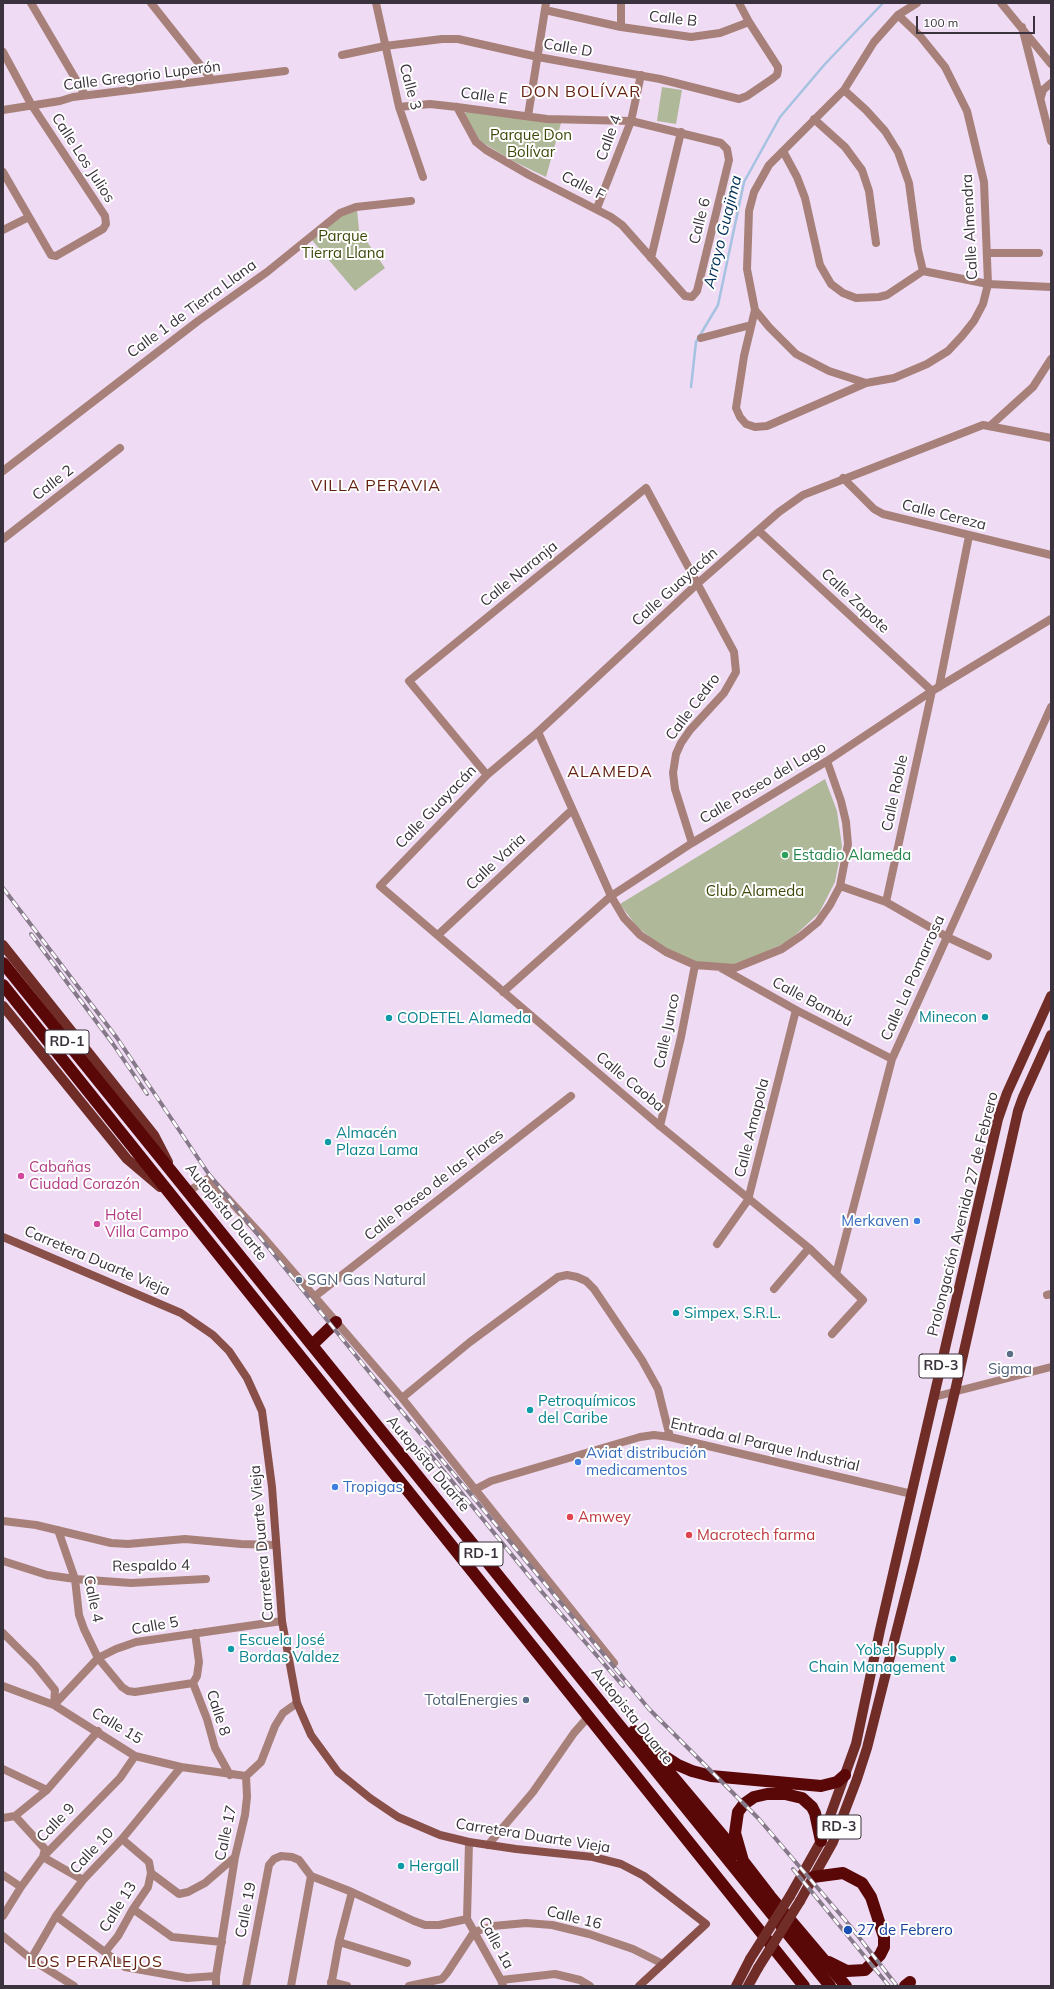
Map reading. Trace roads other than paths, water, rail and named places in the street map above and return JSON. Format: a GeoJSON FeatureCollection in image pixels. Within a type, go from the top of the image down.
{"type":"FeatureCollection","features":[{"type":"Feature","properties":{"kind":"highway","name":"Autopista Duarte"},"geometry":{"type":"LineString","coordinates":[[3,962],[830,1986]]}},
{"type":"Feature","properties":{"kind":"highway","name":"Autopista Duarte"},"geometry":{"type":"LineString","coordinates":[[3,985],[804,1986]]}},
{"type":"Feature","properties":{"kind":"highway"},"geometry":{"type":"LineString","coordinates":[[312,1346],[336,1322]]}},
{"type":"Feature","properties":{"kind":"highway"},"geometry":{"type":"LineString","coordinates":[[599,1701],[626,1723],[644,1743],[846,1986]]}},
{"type":"Feature","properties":{"kind":"highway"},"geometry":{"type":"LineString","coordinates":[[644,1743],[692,1771],[711,1776],[821,1786],[838,1782],[845,1775]]}},
{"type":"Feature","properties":{"kind":"highway"},"geometry":{"type":"LineString","coordinates":[[743,1861],[735,1833],[738,1812],[744,1804],[754,1798],[767,1794],[796,1796],[807,1802],[815,1813],[821,1842]]}},
{"type":"Feature","properties":{"kind":"highway"},"geometry":{"type":"LineString","coordinates":[[814,1876],[843,1873],[862,1884],[871,1897],[884,1937],[884,1947],[880,1955],[865,1970],[847,1971],[838,1968],[823,1958]]}},
{"type":"Feature","properties":{"kind":"main road"},"geometry":{"type":"LineString","coordinates":[[3,945],[154,1135],[175,1174]]}},
{"type":"Feature","properties":{"kind":"main road","name":"Prolongación Avenida 27 de Febrero"},"geometry":{"type":"LineString","coordinates":[[736,1986],[821,1842],[856,1744],[876,1649],[1000,1113],[1007,1093],[1051,996]]}},
{"type":"Feature","properties":{"kind":"main road","name":"Autopista Duarte"},"geometry":{"type":"LineString","coordinates":[[3,1006],[127,1158],[172,1197]]}},
{"type":"Feature","properties":{"kind":"main road","name":"Prolongación Avenida 27 de Febrero"},"geometry":{"type":"LineString","coordinates":[[748,1986],[800,1901],[832,1842],[857,1779],[891,1652],[955,1392],[1018,1111],[1051,1035]]}},
{"type":"Feature","properties":{"kind":"main road","name":"Carretera Duarte Vieja"},"geometry":{"type":"LineString","coordinates":[[3,1236],[181,1313],[213,1335],[229,1351],[247,1378],[262,1411],[272,1487],[275,1545],[282,1621],[297,1703],[311,1735],[338,1772],[370,1798],[398,1817],[440,1835],[469,1842],[593,1857],[621,1864],[644,1876],[706,1924],[639,1986]]}},
{"type":"Feature","properties":{"kind":"main road"},"geometry":{"type":"LineString","coordinates":[[876,1649],[891,1652]]}},
{"type":"Feature","properties":{"kind":"main road"},"geometry":{"type":"LineString","coordinates":[[797,1884],[806,1890]]}},
{"type":"Feature","properties":{"kind":"street"},"geometry":{"type":"LineString","coordinates":[[31,3],[85,95]]}},
{"type":"Feature","properties":{"kind":"street"},"geometry":{"type":"LineString","coordinates":[[151,3],[212,80]]}},
{"type":"Feature","properties":{"kind":"street","name":"Calle 3"},"geometry":{"type":"LineString","coordinates":[[376,3],[399,107],[423,177]]}},
{"type":"Feature","properties":{"kind":"street"},"geometry":{"type":"LineString","coordinates":[[621,3],[621,27]]}},
{"type":"Feature","properties":{"kind":"street"},"geometry":{"type":"LineString","coordinates":[[740,3],[749,22]]}},
{"type":"Feature","properties":{"kind":"street"},"geometry":{"type":"LineString","coordinates":[[701,338],[751,325],[755,310],[747,269],[749,211],[754,192],[769,164],[844,90],[874,42],[898,15],[917,3]]}},
{"type":"Feature","properties":{"kind":"street"},"geometry":{"type":"LineString","coordinates":[[1001,3],[1051,64]]}},
{"type":"Feature","properties":{"kind":"street"},"geometry":{"type":"LineString","coordinates":[[528,116],[546,6]]}},
{"type":"Feature","properties":{"kind":"street","name":"Calle B"},"geometry":{"type":"LineString","coordinates":[[546,6],[621,27],[691,37],[720,33],[749,22]]}},
{"type":"Feature","properties":{"kind":"street","name":"Calle Almendra"},"geometry":{"type":"LineString","coordinates":[[751,325],[744,356],[736,408],[740,417],[746,424],[755,427],[767,426],[866,383],[894,378],[926,364],[948,351],[974,320],[983,304],[988,284],[984,182],[967,111],[945,67],[920,36],[898,15]]}},
{"type":"Feature","properties":{"kind":"street","name":"Calle D"},"geometry":{"type":"LineString","coordinates":[[342,55],[385,46],[442,39],[458,39],[538,57],[641,75],[739,99],[747,96],[772,79],[777,75],[778,70],[776,63],[749,22]]}},
{"type":"Feature","properties":{"kind":"street"},"geometry":{"type":"LineString","coordinates":[[1022,27],[1051,141]]}},
{"type":"Feature","properties":{"kind":"street","name":"Calle Los Julios"},"geometry":{"type":"LineString","coordinates":[[3,52],[30,104],[104,216],[106,224],[102,229],[56,256],[51,255],[3,172]]}},
{"type":"Feature","properties":{"kind":"street","name":"Calle Gregorio Luperón"},"geometry":{"type":"LineString","coordinates":[[3,110],[30,104],[49,103],[85,95],[284,71]]}},
{"type":"Feature","properties":{"kind":"street","name":"Calle 4"},"geometry":{"type":"LineString","coordinates":[[597,208],[632,121],[641,75]]}},
{"type":"Feature","properties":{"kind":"street"},"geometry":{"type":"LineString","coordinates":[[1041,97],[1043,90],[1051,83]]}},
{"type":"Feature","properties":{"kind":"street"},"geometry":{"type":"LineString","coordinates":[[844,90],[866,110],[885,131],[898,152],[909,183],[922,271]]}},
{"type":"Feature","properties":{"kind":"street","name":"Calle E"},"geometry":{"type":"LineString","coordinates":[[399,107],[430,104],[547,119],[632,121],[721,143],[727,150]]}},
{"type":"Feature","properties":{"kind":"street","name":"Calle F"},"geometry":{"type":"LineString","coordinates":[[457,107],[476,142],[486,150],[529,175],[597,208],[622,225],[685,296],[692,297]]}},
{"type":"Feature","properties":{"kind":"street"},"geometry":{"type":"LineString","coordinates":[[814,119],[845,147],[862,170],[869,191],[876,243]]}},
{"type":"Feature","properties":{"kind":"street"},"geometry":{"type":"LineString","coordinates":[[651,258],[681,132]]}},
{"type":"Feature","properties":{"kind":"street","name":"Calle 6"},"geometry":{"type":"LineString","coordinates":[[692,297],[697,291],[729,160],[727,150]]}},
{"type":"Feature","properties":{"kind":"street"},"geometry":{"type":"LineString","coordinates":[[783,151],[797,177],[805,198],[820,265],[831,284],[842,293],[856,298],[879,297],[887,295],[922,271],[988,284],[1051,287]]}},
{"type":"Feature","properties":{"kind":"street","name":"Calle 1 de Tierra Llana"},"geometry":{"type":"LineString","coordinates":[[3,471],[88,404],[203,317],[267,272],[340,213],[356,207],[411,201]]}},
{"type":"Feature","properties":{"kind":"street"},"geometry":{"type":"LineString","coordinates":[[3,230],[29,217]]}},
{"type":"Feature","properties":{"kind":"street"},"geometry":{"type":"LineString","coordinates":[[987,253],[1039,253]]}},
{"type":"Feature","properties":{"kind":"street"},"geometry":{"type":"LineString","coordinates":[[755,310],[769,327],[796,354],[829,371],[866,383]]}},
{"type":"Feature","properties":{"kind":"street"},"geometry":{"type":"LineString","coordinates":[[990,426],[1033,387],[1051,359]]}},
{"type":"Feature","properties":{"kind":"street","name":"Calle Guayacán"},"geometry":{"type":"LineString","coordinates":[[380,886],[487,775],[538,732],[697,584],[779,512],[803,495],[972,428],[990,426],[1051,438]]}},
{"type":"Feature","properties":{"kind":"street","name":"Calle 2"},"geometry":{"type":"LineString","coordinates":[[3,539],[120,448]]}},
{"type":"Feature","properties":{"kind":"street","name":"Calle Cereza"},"geometry":{"type":"LineString","coordinates":[[843,478],[874,509],[883,514],[1051,555]]}},
{"type":"Feature","properties":{"kind":"street","name":"Calle Cedro"},"geometry":{"type":"LineString","coordinates":[[646,488],[734,652],[736,672],[724,693],[690,730],[681,743],[676,754],[673,773],[675,789],[692,843]]}},
{"type":"Feature","properties":{"kind":"street","name":"Calle Naranja"},"geometry":{"type":"LineString","coordinates":[[487,775],[410,681],[646,488]]}},
{"type":"Feature","properties":{"kind":"street","name":"Calle Zapote"},"geometry":{"type":"LineString","coordinates":[[759,531],[936,689]]}},
{"type":"Feature","properties":{"kind":"street","name":"Calle Roble"},"geometry":{"type":"LineString","coordinates":[[886,902],[936,689],[969,536]]}},
{"type":"Feature","properties":{"kind":"street","name":"Calle Paseo del Lago"},"geometry":{"type":"LineString","coordinates":[[503,992],[611,896],[692,843],[827,761],[936,689],[1051,619]]}},
{"type":"Feature","properties":{"kind":"street","name":"Calle La Pomarrosa"},"geometry":{"type":"LineString","coordinates":[[836,1274],[892,1059],[1051,707]]}},
{"type":"Feature","properties":{"kind":"street"},"geometry":{"type":"LineString","coordinates":[[538,732],[611,896],[624,918],[640,935],[666,952],[695,965],[720,968],[735,968],[782,948],[801,936],[818,922],[830,905],[840,886],[848,844],[846,822],[841,801],[827,761]]}},
{"type":"Feature","properties":{"kind":"street","name":"Calle Varia"},"geometry":{"type":"LineString","coordinates":[[439,934],[572,810]]}},
{"type":"Feature","properties":{"kind":"street","name":"Calle Caoba"},"geometry":{"type":"LineString","coordinates":[[380,886],[439,934],[503,992],[660,1126],[748,1200],[809,1248],[863,1300],[832,1334]]}},
{"type":"Feature","properties":{"kind":"street"},"geometry":{"type":"LineString","coordinates":[[840,886],[886,902],[947,936],[988,956]]}},
{"type":"Feature","properties":{"kind":"street","name":"Calle Junco"},"geometry":{"type":"LineString","coordinates":[[660,1126],[681,1037],[695,965]]}},
{"type":"Feature","properties":{"kind":"street","name":"Calle Bambú"},"geometry":{"type":"LineString","coordinates":[[720,968],[796,1010],[892,1059]]}},
{"type":"Feature","properties":{"kind":"street","name":"Calle Amapola"},"geometry":{"type":"LineString","coordinates":[[717,1244],[748,1200],[796,1010]]}},
{"type":"Feature","properties":{"kind":"street","name":"Calle Paseo de las Flores"},"geometry":{"type":"LineString","coordinates":[[314,1297],[571,1096]]}},
{"type":"Feature","properties":{"kind":"street"},"geometry":{"type":"LineString","coordinates":[[189,1191],[209,1178],[402,1398],[474,1490],[614,1663]]}},
{"type":"Feature","properties":{"kind":"street"},"geometry":{"type":"LineString","coordinates":[[774,1289],[809,1248]]}},
{"type":"Feature","properties":{"kind":"street"},"geometry":{"type":"LineString","coordinates":[[402,1398],[470,1342],[558,1277],[577,1277],[586,1281],[594,1289],[642,1360],[658,1389],[670,1437]]}},
{"type":"Feature","properties":{"kind":"street"},"geometry":{"type":"LineString","coordinates":[[934,1397],[1051,1367]]}},
{"type":"Feature","properties":{"kind":"street","name":"Entrada al Parque Industrial"},"geometry":{"type":"LineString","coordinates":[[474,1490],[491,1481],[640,1437],[654,1435],[670,1437],[912,1494]]}},
{"type":"Feature","properties":{"kind":"street"},"geometry":{"type":"LineString","coordinates":[[3,1521],[36,1525],[111,1543],[128,1544],[185,1539],[240,1544],[275,1545]]}},
{"type":"Feature","properties":{"kind":"street","name":"Calle 4"},"geometry":{"type":"LineString","coordinates":[[58,1530],[75,1579],[79,1615],[98,1658],[122,1686],[128,1691],[135,1692],[194,1683]]}},
{"type":"Feature","properties":{"kind":"street","name":"Respaldo 4"},"geometry":{"type":"LineString","coordinates":[[3,1561],[47,1575],[75,1579],[131,1583],[206,1579]]}},
{"type":"Feature","properties":{"kind":"street","name":"Calle 5"},"geometry":{"type":"LineString","coordinates":[[54,1705],[98,1658],[116,1649],[136,1642],[282,1621]]}},
{"type":"Feature","properties":{"kind":"street"},"geometry":{"type":"LineString","coordinates":[[3,1633],[35,1665],[55,1690],[54,1705]]}},
{"type":"Feature","properties":{"kind":"street","name":"Calle 8"},"geometry":{"type":"LineString","coordinates":[[195,1633],[199,1662],[197,1676],[194,1683],[215,1748],[230,1775]]}},
{"type":"Feature","properties":{"kind":"street","name":"Calle 15"},"geometry":{"type":"LineString","coordinates":[[3,1686],[54,1705],[98,1731],[135,1756],[181,1767],[230,1775],[246,1776]]}},
{"type":"Feature","properties":{"kind":"street"},"geometry":{"type":"LineString","coordinates":[[246,1776],[261,1762],[275,1726],[283,1713],[297,1703]]}},
{"type":"Feature","properties":{"kind":"street"},"geometry":{"type":"LineString","coordinates":[[488,1845],[533,1792],[574,1734],[589,1716]]}},
{"type":"Feature","properties":{"kind":"street"},"geometry":{"type":"LineString","coordinates":[[3,1818],[15,1816],[47,1790],[98,1731]]}},
{"type":"Feature","properties":{"kind":"street","name":"Calle 9"},"geometry":{"type":"LineString","coordinates":[[3,1916],[21,1887],[43,1857],[120,1778],[135,1756]]}},
{"type":"Feature","properties":{"kind":"street","name":"Calle 10"},"geometry":{"type":"LineString","coordinates":[[31,1959],[56,1916],[83,1880],[122,1839],[181,1767]]}},
{"type":"Feature","properties":{"kind":"street"},"geometry":{"type":"LineString","coordinates":[[3,1769],[47,1790]]}},
{"type":"Feature","properties":{"kind":"street","name":"Calle 17"},"geometry":{"type":"LineString","coordinates":[[216,1986],[216,1976],[235,1857],[245,1816],[247,1797],[246,1776]]}},
{"type":"Feature","properties":{"kind":"street"},"geometry":{"type":"LineString","coordinates":[[15,1816],[45,1849],[43,1857],[83,1880]]}},
{"type":"Feature","properties":{"kind":"street","name":"Calle 13"},"geometry":{"type":"LineString","coordinates":[[105,1952],[118,1936],[133,1909],[148,1887],[151,1873],[149,1862],[122,1839]]}},
{"type":"Feature","properties":{"kind":"street","name":"Calle 1a"},"geometry":{"type":"LineString","coordinates":[[469,1842],[467,1919],[502,1983]]}},
{"type":"Feature","properties":{"kind":"street","name":"Calle 19"},"geometry":{"type":"LineString","coordinates":[[246,1986],[269,1865],[274,1859],[281,1856],[292,1857],[299,1860],[311,1876]]}},
{"type":"Feature","properties":{"kind":"street"},"geometry":{"type":"LineString","coordinates":[[151,1873],[179,1894],[188,1892],[205,1883],[235,1857]]}},
{"type":"Feature","properties":{"kind":"street"},"geometry":{"type":"LineString","coordinates":[[3,1875],[21,1887]]}},
{"type":"Feature","properties":{"kind":"street"},"geometry":{"type":"LineString","coordinates":[[292,1986],[311,1876],[352,1892],[414,1921],[425,1924],[439,1925],[467,1919]]}},
{"type":"Feature","properties":{"kind":"street"},"geometry":{"type":"LineString","coordinates":[[346,1986],[331,1984],[339,1942],[352,1892]]}},
{"type":"Feature","properties":{"kind":"street"},"geometry":{"type":"LineString","coordinates":[[133,1909],[172,1937],[222,1942]]}},
{"type":"Feature","properties":{"kind":"street"},"geometry":{"type":"LineString","coordinates":[[56,1916],[125,1967],[150,1973],[187,1978],[216,1976]]}},
{"type":"Feature","properties":{"kind":"street","name":"Calle 16"},"geometry":{"type":"LineString","coordinates":[[474,1932],[493,1926],[526,1923],[552,1925],[588,1934],[633,1949],[663,1964]]}},
{"type":"Feature","properties":{"kind":"street"},"geometry":{"type":"LineString","coordinates":[[409,1986],[442,1979],[474,1932]]}},
{"type":"Feature","properties":{"kind":"street"},"geometry":{"type":"LineString","coordinates":[[3,1936],[31,1959],[74,1986]]}},
{"type":"Feature","properties":{"kind":"street"},"geometry":{"type":"LineString","coordinates":[[339,1942],[407,1963]]}},
{"type":"Feature","properties":{"kind":"street"},"geometry":{"type":"LineString","coordinates":[[502,1983],[555,1974],[580,1980],[590,1986]]}},
{"type":"Feature","properties":{"kind":"waterway","name":"Arroyo Guajima"},"geometry":{"type":"LineString","coordinates":[[691,387],[696,342],[718,305],[744,182],[780,117],[825,64],[883,3]]}},
{"type":"Feature","properties":{"kind":"railway"},"geometry":{"type":"LineString","coordinates":[[3,888],[117,1038],[208,1173],[374,1378],[649,1709],[758,1818],[851,1927],[897,1986]]}},
{"type":"Feature","properties":{"kind":"railway"},"geometry":{"type":"LineString","coordinates":[[31,934],[113,1044],[147,1094]]}},
{"type":"Feature","properties":{"kind":"railway"},"geometry":{"type":"LineString","coordinates":[[425,1448],[542,1592],[623,1686]]}},
{"type":"Feature","properties":{"kind":"railway"},"geometry":{"type":"LineString","coordinates":[[793,1869],[889,1986]]}},
{"type":"Feature","properties":{"kind":"place","name":"Estadio Alameda"},"geometry":{"type":"Point","coordinates":[785,855]}},
{"type":"Feature","properties":{"kind":"place","name":"Minecon"},"geometry":{"type":"Point","coordinates":[985,1017]}},
{"type":"Feature","properties":{"kind":"place","name":"CODETEL Alameda"},"geometry":{"type":"Point","coordinates":[389,1018]}},
{"type":"Feature","properties":{"kind":"place","name":"Almacén Plaza Lama"},"geometry":{"type":"Point","coordinates":[328,1142]}},
{"type":"Feature","properties":{"kind":"place","name":"Cabañas Ciudad Corazón"},"geometry":{"type":"Point","coordinates":[21,1176]}},
{"type":"Feature","properties":{"kind":"place","name":"Merkaven"},"geometry":{"type":"Point","coordinates":[917,1221]}},
{"type":"Feature","properties":{"kind":"place","name":"Hotel Villa Campo"},"geometry":{"type":"Point","coordinates":[97,1224]}},
{"type":"Feature","properties":{"kind":"place","name":"SGN Gas Natural"},"geometry":{"type":"Point","coordinates":[299,1280]}},
{"type":"Feature","properties":{"kind":"place","name":"Simpex, S.R.L."},"geometry":{"type":"Point","coordinates":[676,1313]}},
{"type":"Feature","properties":{"kind":"place","name":"Sigma"},"geometry":{"type":"Point","coordinates":[1010,1354]}},
{"type":"Feature","properties":{"kind":"place","name":"Petroquímicos del Caribe"},"geometry":{"type":"Point","coordinates":[530,1410]}},
{"type":"Feature","properties":{"kind":"place","name":"Aviat distribución medicamentos"},"geometry":{"type":"Point","coordinates":[578,1462]}},
{"type":"Feature","properties":{"kind":"place","name":"Tropigas"},"geometry":{"type":"Point","coordinates":[335,1487]}},
{"type":"Feature","properties":{"kind":"place","name":"Amwey"},"geometry":{"type":"Point","coordinates":[570,1517]}},
{"type":"Feature","properties":{"kind":"place","name":"Macrotech farma"},"geometry":{"type":"Point","coordinates":[689,1535]}},
{"type":"Feature","properties":{"kind":"place","name":"Escuela José Bordas Valdez"},"geometry":{"type":"Point","coordinates":[231,1649]}},
{"type":"Feature","properties":{"kind":"place","name":"Yobel Supply Chain Management"},"geometry":{"type":"Point","coordinates":[953,1659]}},
{"type":"Feature","properties":{"kind":"place","name":"TotalEnergies"},"geometry":{"type":"Point","coordinates":[526,1700]}},
{"type":"Feature","properties":{"kind":"place","name":"Hergall"},"geometry":{"type":"Point","coordinates":[401,1866]}},
{"type":"Feature","properties":{"kind":"place","name":"27 de Febrero"},"geometry":{"type":"Point","coordinates":[848,1930]}},
{"type":"Feature","properties":{"kind":"district","name":"DON BOLÍVAR"},"geometry":{"type":"Point","coordinates":[581,92]}},
{"type":"Feature","properties":{"kind":"district","name":"VILLA PERAVIA"},"geometry":{"type":"Point","coordinates":[376,486]}},
{"type":"Feature","properties":{"kind":"district","name":"ALAMEDA"},"geometry":{"type":"Point","coordinates":[610,772]}},
{"type":"Feature","properties":{"kind":"district","name":"LOS PERALEJOS"},"geometry":{"type":"Point","coordinates":[95,1962]}},
{"type":"Feature","properties":{"kind":"park label","name":"Parque Don Bolívar"},"geometry":{"type":"Point","coordinates":[531,144]}},
{"type":"Feature","properties":{"kind":"park label","name":"Parque Tierra Llana"},"geometry":{"type":"Point","coordinates":[343,244]}},
{"type":"Feature","properties":{"kind":"park label","name":"Club Alameda"},"geometry":{"type":"Point","coordinates":[755,891]}}]}
